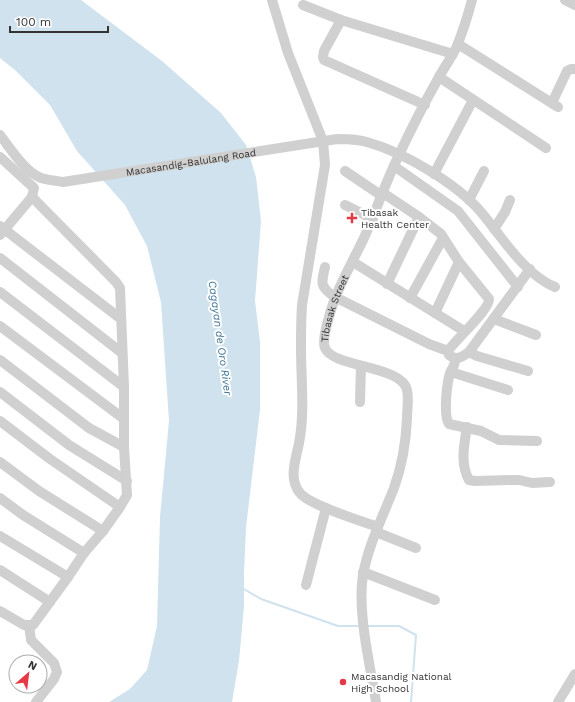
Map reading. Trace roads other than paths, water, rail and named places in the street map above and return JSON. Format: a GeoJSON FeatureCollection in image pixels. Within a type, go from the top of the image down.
{"type":"FeatureCollection","features":[{"type":"Feature","properties":{"kind":"street"},"geometry":{"type":"LineString","coordinates":[[272,0],[288,53],[323,141],[325,153],[325,165],[302,305],[301,425],[294,470],[296,489],[307,499],[416,548]]}},
{"type":"Feature","properties":{"kind":"street","name":"Tibasak Street"},"geometry":{"type":"LineString","coordinates":[[376,702],[362,608],[361,596],[363,572],[377,530],[394,488],[402,460],[408,393],[405,384],[395,376],[334,356],[326,351],[324,347],[329,317],[335,297],[373,219],[399,154],[458,44],[472,0]]}},
{"type":"Feature","properties":{"kind":"street"},"geometry":{"type":"LineString","coordinates":[[565,0],[575,5]]}},
{"type":"Feature","properties":{"kind":"street"},"geometry":{"type":"LineString","coordinates":[[303,6],[340,20],[453,54]]}},
{"type":"Feature","properties":{"kind":"street"},"geometry":{"type":"LineString","coordinates":[[340,20],[324,51],[324,60],[425,105]]}},
{"type":"Feature","properties":{"kind":"street"},"geometry":{"type":"LineString","coordinates":[[458,44],[555,105],[567,72],[571,69],[575,70]]}},
{"type":"Feature","properties":{"kind":"street"},"geometry":{"type":"LineString","coordinates":[[439,78],[546,148]]}},
{"type":"Feature","properties":{"kind":"street"},"geometry":{"type":"LineString","coordinates":[[434,174],[473,100]]}},
{"type":"Feature","properties":{"kind":"street","name":"Macasandig-Balulang Road"},"geometry":{"type":"LineString","coordinates":[[0,135],[27,168],[40,177],[54,181],[71,181],[337,139],[359,140],[399,154],[455,188],[480,211],[510,250],[548,284],[555,287]]}},
{"type":"Feature","properties":{"kind":"street"},"geometry":{"type":"LineString","coordinates":[[0,157],[34,188],[32,196],[1,230],[121,319]]}},
{"type":"Feature","properties":{"kind":"street"},"geometry":{"type":"LineString","coordinates":[[394,166],[458,211],[518,286]]}},
{"type":"Feature","properties":{"kind":"street"},"geometry":{"type":"LineString","coordinates":[[345,171],[419,216],[443,238],[459,262],[489,299],[486,309],[464,331],[452,355],[455,364],[447,385],[446,410],[447,421],[449,424],[481,431],[499,440],[537,441]]}},
{"type":"Feature","properties":{"kind":"street"},"geometry":{"type":"LineString","coordinates":[[469,200],[484,171]]}},
{"type":"Feature","properties":{"kind":"street"},"geometry":{"type":"LineString","coordinates":[[0,611],[24,625],[33,625],[84,553],[103,531],[127,494],[124,447],[124,387],[120,288],[116,282],[32,196]]}},
{"type":"Feature","properties":{"kind":"street"},"geometry":{"type":"LineString","coordinates":[[494,229],[505,212],[510,200]]}},
{"type":"Feature","properties":{"kind":"street"},"geometry":{"type":"LineString","coordinates":[[345,205],[373,219]]}},
{"type":"Feature","properties":{"kind":"street"},"geometry":{"type":"LineString","coordinates":[[387,284],[419,216]]}},
{"type":"Feature","properties":{"kind":"street"},"geometry":{"type":"LineString","coordinates":[[410,298],[443,238]]}},
{"type":"Feature","properties":{"kind":"street"},"geometry":{"type":"LineString","coordinates":[[0,258],[122,353]]}},
{"type":"Feature","properties":{"kind":"street"},"geometry":{"type":"LineString","coordinates":[[353,262],[464,331]]}},
{"type":"Feature","properties":{"kind":"street"},"geometry":{"type":"LineString","coordinates":[[435,314],[459,262]]}},
{"type":"Feature","properties":{"kind":"street"},"geometry":{"type":"LineString","coordinates":[[325,267],[322,278],[322,286],[326,291],[335,297],[429,344],[461,358],[469,352],[530,269]]}},
{"type":"Feature","properties":{"kind":"street"},"geometry":{"type":"LineString","coordinates":[[0,292],[124,387]]}},
{"type":"Feature","properties":{"kind":"street"},"geometry":{"type":"LineString","coordinates":[[494,319],[536,335]]}},
{"type":"Feature","properties":{"kind":"street"},"geometry":{"type":"LineString","coordinates":[[2,330],[124,419]]}},
{"type":"Feature","properties":{"kind":"street"},"geometry":{"type":"LineString","coordinates":[[469,352],[477,356],[528,371]]}},
{"type":"Feature","properties":{"kind":"street"},"geometry":{"type":"LineString","coordinates":[[0,360],[89,428],[124,447]]}},
{"type":"Feature","properties":{"kind":"street"},"geometry":{"type":"LineString","coordinates":[[360,402],[361,366]]}},
{"type":"Feature","properties":{"kind":"street"},"geometry":{"type":"LineString","coordinates":[[451,372],[508,390]]}},
{"type":"Feature","properties":{"kind":"street"},"geometry":{"type":"LineString","coordinates":[[0,392],[69,445],[127,481]]}},
{"type":"Feature","properties":{"kind":"street"},"geometry":{"type":"LineString","coordinates":[[0,421],[50,459],[120,506]]}},
{"type":"Feature","properties":{"kind":"street"},"geometry":{"type":"LineString","coordinates":[[467,427],[463,459],[469,480],[475,482],[519,480],[532,483],[550,482]]}},
{"type":"Feature","properties":{"kind":"street"},"geometry":{"type":"LineString","coordinates":[[0,462],[39,491],[103,531]]}},
{"type":"Feature","properties":{"kind":"street"},"geometry":{"type":"LineString","coordinates":[[0,498],[23,515],[84,553]]}},
{"type":"Feature","properties":{"kind":"street"},"geometry":{"type":"LineString","coordinates":[[306,585],[326,508]]}},
{"type":"Feature","properties":{"kind":"street"},"geometry":{"type":"LineString","coordinates":[[0,536],[68,577]]}},
{"type":"Feature","properties":{"kind":"street"},"geometry":{"type":"LineString","coordinates":[[0,570],[50,602]]}},
{"type":"Feature","properties":{"kind":"street"},"geometry":{"type":"LineString","coordinates":[[363,572],[435,600]]}},
{"type":"Feature","properties":{"kind":"street"},"geometry":{"type":"LineString","coordinates":[[29,626],[31,640],[54,663],[57,672],[54,679],[36,702]]}},
{"type":"Feature","properties":{"kind":"street"},"geometry":{"type":"LineString","coordinates":[[558,702],[572,684],[575,674]]}},
{"type":"Feature","properties":{"kind":"water","name":"Cagayan de Oro River"},"geometry":{"type":"Polygon","coordinates":[[[0,0],[81,0],[162,61],[221,113],[246,145],[256,177],[261,221],[255,301],[260,342],[260,410],[246,527],[244,606],[239,661],[232,702],[109,702],[130,689],[147,670],[157,626],[160,517],[169,421],[161,302],[147,246],[125,205],[77,151],[50,105],[15,70],[0,58],[0,0]]]}},
{"type":"Feature","properties":{"kind":"waterway"},"geometry":{"type":"LineString","coordinates":[[242,588],[261,599],[338,626],[360,626]]}},
{"type":"Feature","properties":{"kind":"waterway"},"geometry":{"type":"LineString","coordinates":[[366,626],[399,626],[416,635],[411,702]]}},
{"type":"Feature","properties":{"kind":"place","name":"Tibasak Health Center"},"geometry":{"type":"Point","coordinates":[352,218]}},
{"type":"Feature","properties":{"kind":"place","name":"Macasandig National High School"},"geometry":{"type":"Point","coordinates":[343,682]}}]}
